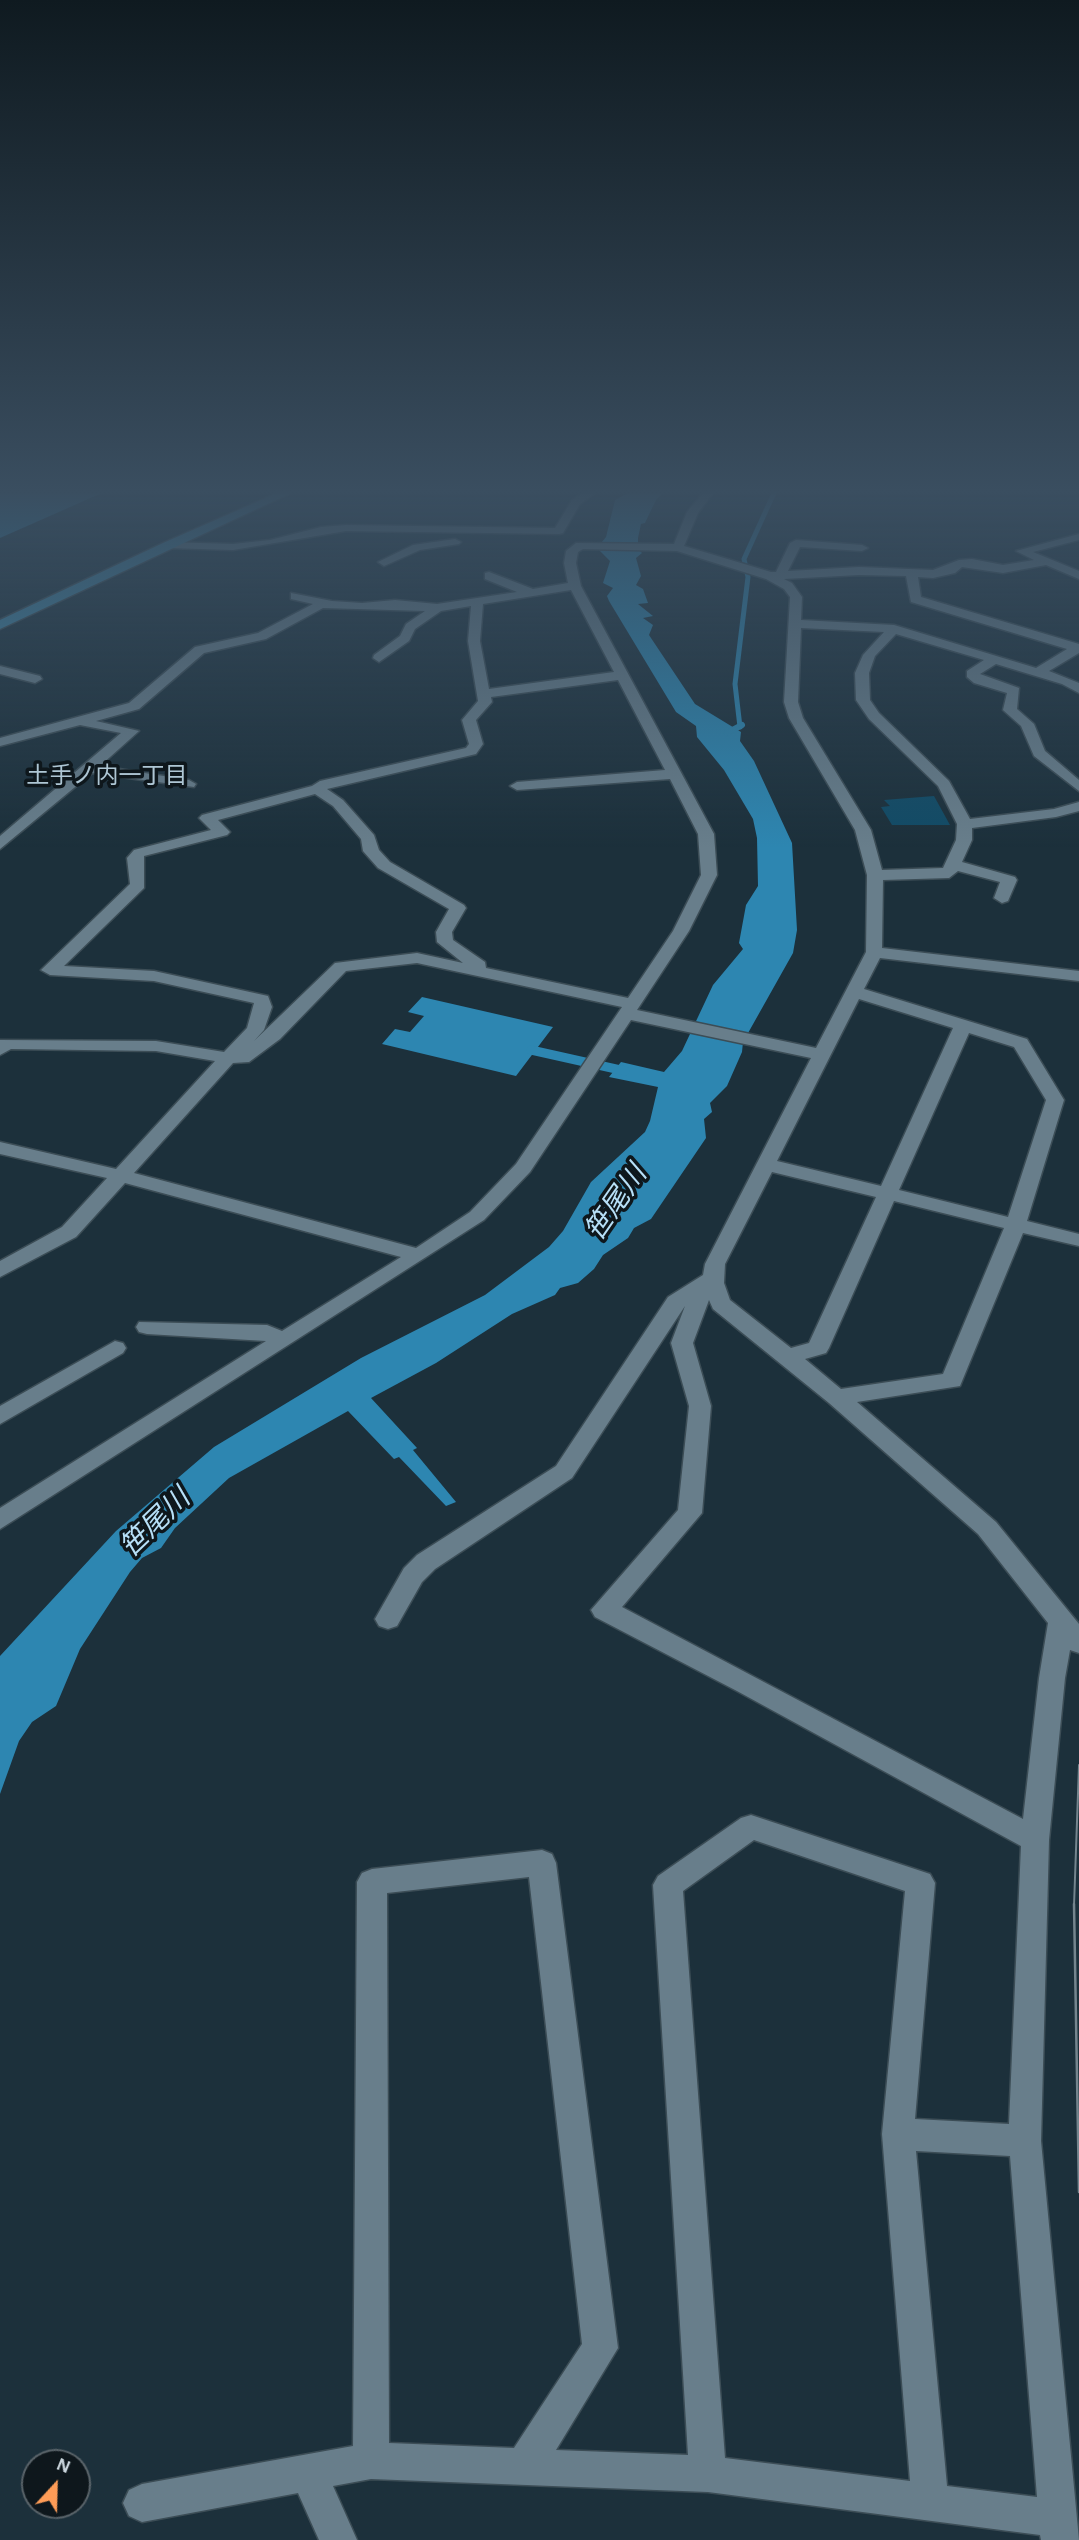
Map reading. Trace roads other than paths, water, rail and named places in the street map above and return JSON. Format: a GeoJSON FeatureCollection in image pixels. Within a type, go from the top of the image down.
{"type":"FeatureCollection","features":[{"type":"Feature","properties":{"kind":"main road"},"geometry":{"type":"LineString","coordinates":[[0,625],[28,612]]}},
{"type":"Feature","properties":{"kind":"street"},"geometry":{"type":"LineString","coordinates":[[0,742],[80,722],[143,702],[200,650],[262,636],[310,612]]}},
{"type":"Feature","properties":{"kind":"street"},"geometry":{"type":"LineString","coordinates":[[379,658],[405,638],[417,621],[432,612]]}},
{"type":"Feature","properties":{"kind":"street"},"geometry":{"type":"LineString","coordinates":[[0,1270],[69,1232],[118,1175],[255,1030],[263,1007],[262,1000],[154,976],[50,970],[138,885],[135,858],[139,853],[222,832],[207,818],[325,785],[471,751],[476,744],[473,725],[469,720],[485,702],[474,641],[476,612]]}},
{"type":"Feature","properties":{"kind":"street"},"geometry":{"type":"LineString","coordinates":[[5,1511],[282,1341],[477,1216],[523,1168],[681,931],[709,875],[706,834],[589,612]]}},
{"type":"Feature","properties":{"kind":"street"},"geometry":{"type":"LineString","coordinates":[[795,612],[791,702],[796,718],[863,830],[875,876],[874,952],[855,992],[816,1053],[765,1164],[710,1273],[682,1343],[700,1406],[690,1513],[604,1610],[746,1683],[1035,1840]]}},
{"type":"Feature","properties":{"kind":"street"},"geometry":{"type":"LineString","coordinates":[[957,612],[1078,648],[1038,672]]}},
{"type":"Feature","properties":{"kind":"street"},"geometry":{"type":"LineString","coordinates":[[795,624],[839,624],[894,629],[1077,686]]}},
{"type":"Feature","properties":{"kind":"street"},"geometry":{"type":"LineString","coordinates":[[875,876],[949,873],[964,839],[965,824],[944,784],[874,716],[863,700],[862,673],[869,654],[894,629]]}},
{"type":"Feature","properties":{"kind":"street"},"geometry":{"type":"LineString","coordinates":[[994,659],[972,674],[979,680],[1014,691],[1010,710],[1027,724],[1039,753],[1079,787]]}},
{"type":"Feature","properties":{"kind":"street"},"geometry":{"type":"LineString","coordinates":[[0,670],[35,679]]}},
{"type":"Feature","properties":{"kind":"street"},"geometry":{"type":"LineString","coordinates":[[484,694],[623,675]]}},
{"type":"Feature","properties":{"kind":"street"},"geometry":{"type":"LineString","coordinates":[[0,844],[132,731],[80,722]]}},
{"type":"Feature","properties":{"kind":"street"},"geometry":{"type":"LineString","coordinates":[[88,768],[189,784]]}},
{"type":"Feature","properties":{"kind":"street"},"geometry":{"type":"LineString","coordinates":[[517,786],[676,774]]}},
{"type":"Feature","properties":{"kind":"street"},"geometry":{"type":"LineString","coordinates":[[317,789],[338,803],[369,838],[371,851],[384,864],[458,908],[444,932],[445,942],[451,949],[479,963],[479,971]]}},
{"type":"Feature","properties":{"kind":"street"},"geometry":{"type":"LineString","coordinates":[[965,824],[1056,813],[1079,806]]}},
{"type":"Feature","properties":{"kind":"street"},"geometry":{"type":"LineString","coordinates":[[1056,813],[1079,822]]}},
{"type":"Feature","properties":{"kind":"street"},"geometry":{"type":"LineString","coordinates":[[954,865],[1010,880],[1002,898]]}},
{"type":"Feature","properties":{"kind":"street"},"geometry":{"type":"LineString","coordinates":[[874,952],[1079,976]]}},
{"type":"Feature","properties":{"kind":"street"},"geometry":{"type":"LineString","coordinates":[[0,1050],[6,1044],[156,1046],[243,1058],[274,1035],[341,967],[416,958],[629,1008],[653,1018],[816,1053]]}},
{"type":"Feature","properties":{"kind":"street"},"geometry":{"type":"LineString","coordinates":[[837,1397],[952,1381],[1016,1225],[1055,1100],[1020,1043],[855,992]]}},
{"type":"Feature","properties":{"kind":"street"},"geometry":{"type":"LineString","coordinates":[[787,1357],[818,1348],[962,1025]]}},
{"type":"Feature","properties":{"kind":"street"},"geometry":{"type":"LineString","coordinates":[[0,1149],[118,1175],[419,1255]]}},
{"type":"Feature","properties":{"kind":"street"},"geometry":{"type":"LineString","coordinates":[[765,1164],[1079,1240]]}},
{"type":"Feature","properties":{"kind":"street"},"geometry":{"type":"LineString","coordinates":[[142,2503],[370,2460],[708,2474],[930,2504],[1058,2529],[1025,2141],[1035,1840],[1052,1678],[1071,1631],[987,1528],[837,1397],[721,1304],[710,1273]]}},
{"type":"Feature","properties":{"kind":"street"},"geometry":{"type":"LineString","coordinates":[[388,1619],[412,1575],[426,1562],[564,1472],[676,1302],[710,1273]]}},
{"type":"Feature","properties":{"kind":"street"},"geometry":{"type":"LineString","coordinates":[[147,1327],[267,1332],[282,1341]]}},
{"type":"Feature","properties":{"kind":"street"},"geometry":{"type":"LineString","coordinates":[[0,1416],[114,1348]]}},
{"type":"Feature","properties":{"kind":"street"},"geometry":{"type":"LineString","coordinates":[[708,2474],[668,1885],[751,1827],[920,1883],[898,2134],[930,2504]]}},
{"type":"Feature","properties":{"kind":"street"},"geometry":{"type":"LineString","coordinates":[[370,2460],[372,1882],[542,1863],[600,2348],[524,2466]]}},
{"type":"Feature","properties":{"kind":"street"},"geometry":{"type":"LineString","coordinates":[[898,2134],[1025,2141]]}},
{"type":"Feature","properties":{"kind":"street"},"geometry":{"type":"LineString","coordinates":[[307,2472],[338,2540]]}},
{"type":"Feature","properties":{"kind":"water","name":"笹尾川"},"geometry":{"type":"Polygon","coordinates":[[[615,612],[647,612],[653,616],[643,618],[653,625],[649,635],[695,704],[741,732],[740,741],[754,761],[792,843],[797,930],[793,953],[743,1042],[742,1052],[727,1086],[710,1103],[712,1112],[704,1119],[706,1138],[651,1219],[634,1228],[628,1238],[603,1255],[594,1269],[578,1283],[560,1288],[555,1295],[512,1314],[436,1363],[371,1398],[417,1448],[413,1450],[456,1502],[446,1506],[399,1457],[394,1459],[348,1411],[229,1478],[175,1528],[161,1548],[142,1558],[130,1572],[80,1649],[56,1706],[32,1722],[19,1741],[0,1794],[0,1656],[116,1531],[214,1447],[361,1358],[485,1295],[549,1247],[563,1231],[591,1182],[645,1132],[658,1087],[609,1077],[621,1062],[664,1072],[682,1051],[713,985],[743,949],[739,943],[746,905],[758,886],[757,838],[753,819],[724,770],[697,737],[696,726],[676,712],[615,612]]]}},
{"type":"Feature","properties":{"kind":"water"},"geometry":{"type":"Polygon","coordinates":[[[422,997],[553,1027],[516,1076],[382,1044],[395,1029],[410,1032],[424,1016],[408,1012],[422,997]]]}},
{"type":"Feature","properties":{"kind":"waterway"},"geometry":{"type":"LineString","coordinates":[[740,726],[735,684],[744,612]]}},
{"type":"Feature","properties":{"kind":"waterway"},"geometry":{"type":"LineString","coordinates":[[727,733],[740,726]]}},
{"type":"Feature","properties":{"kind":"waterway"},"geometry":{"type":"LineString","coordinates":[[531,1050],[625,1071]]}},
{"type":"Feature","properties":{"kind":"tram line"},"geometry":{"type":"LineString","coordinates":[[1074,1905],[1079,1765]]}},
{"type":"Feature","properties":{"kind":"tram line"},"geometry":{"type":"LineString","coordinates":[[1074,1905],[1079,2192]]}},
{"type":"Feature","properties":{"kind":"district","name":"土手ノ内一丁目"},"geometry":{"type":"Point","coordinates":[107,776]}}]}
